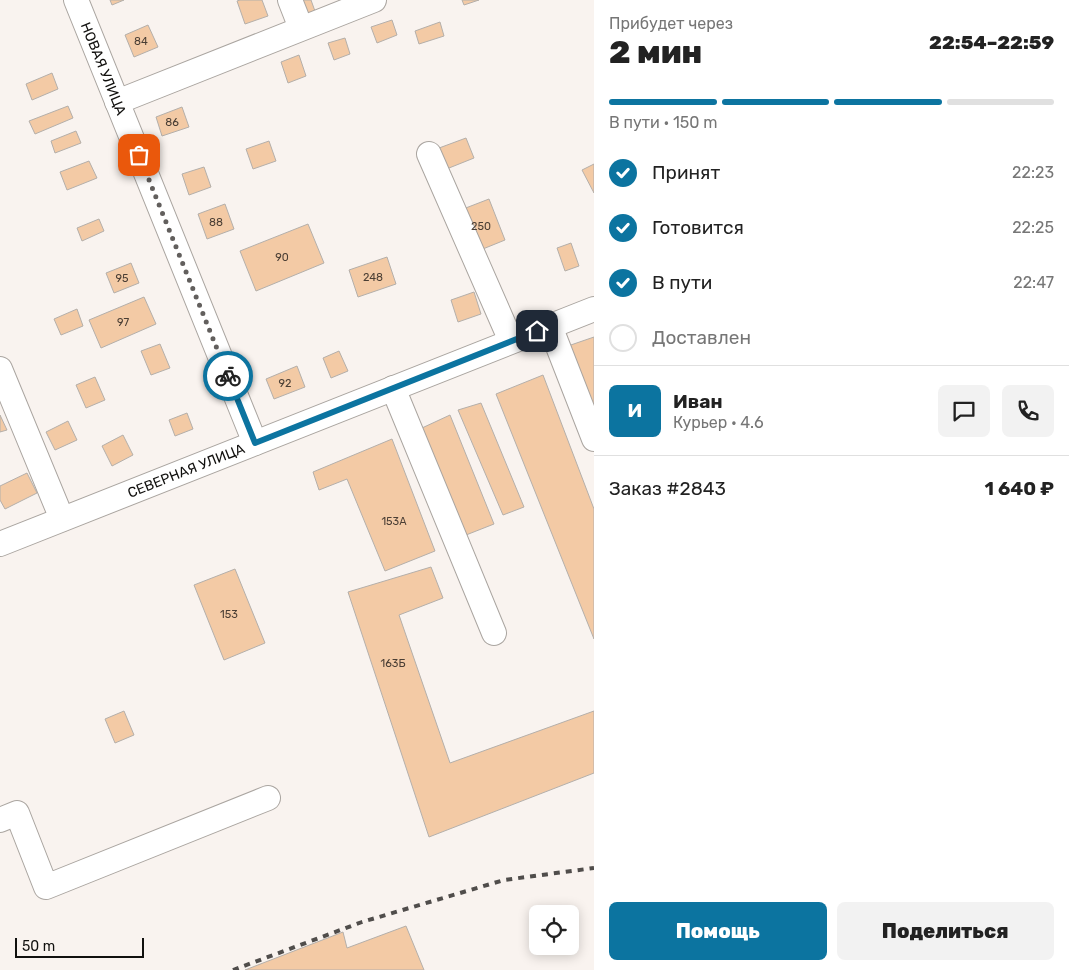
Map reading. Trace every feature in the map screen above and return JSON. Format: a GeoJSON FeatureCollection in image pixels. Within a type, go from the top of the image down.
{"type":"FeatureCollection","features":[{"type":"Feature","properties":{"kind":"street","name":"НОВАЯ УЛИЦА"},"geometry":{"type":"LineString","coordinates":[[76,0],[255,443]]}},
{"type":"Feature","properties":{"kind":"street"},"geometry":{"type":"LineString","coordinates":[[290,0],[301,28]]}},
{"type":"Feature","properties":{"kind":"street"},"geometry":{"type":"LineString","coordinates":[[117,102],[374,0]]}},
{"type":"Feature","properties":{"kind":"street"},"geometry":{"type":"LineString","coordinates":[[429,154],[511,341]]}},
{"type":"Feature","properties":{"kind":"street","name":"СЕВЕРНАЯ УЛИЦА"},"geometry":{"type":"LineString","coordinates":[[0,544],[594,309]]}},
{"type":"Feature","properties":{"kind":"street"},"geometry":{"type":"LineString","coordinates":[[550,326],[594,439]]}},
{"type":"Feature","properties":{"kind":"street"},"geometry":{"type":"LineString","coordinates":[[0,369],[62,519]]}},
{"type":"Feature","properties":{"kind":"street"},"geometry":{"type":"LineString","coordinates":[[393,388],[494,633]]}},
{"type":"Feature","properties":{"kind":"street"},"geometry":{"type":"LineString","coordinates":[[0,820],[17,813],[46,887],[268,798]]}},
{"type":"Feature","properties":{"kind":"building"},"geometry":{"type":"Polygon","coordinates":[[[110,0],[124,0],[112,5],[110,0]]]}},
{"type":"Feature","properties":{"kind":"building"},"geometry":{"type":"Polygon","coordinates":[[[262,0],[268,16],[245,24],[237,1],[262,0]]]}},
{"type":"Feature","properties":{"kind":"building"},"geometry":{"type":"Polygon","coordinates":[[[291,0],[311,0],[316,14],[298,21],[291,0]]]}},
{"type":"Feature","properties":{"kind":"building"},"geometry":{"type":"Polygon","coordinates":[[[462,0],[479,0],[464,5],[462,0]]]}},
{"type":"Feature","properties":{"kind":"building"},"geometry":{"type":"Polygon","coordinates":[[[392,20],[397,35],[377,43],[371,27],[392,20]]]}},
{"type":"Feature","properties":{"kind":"building"},"geometry":{"type":"Polygon","coordinates":[[[440,22],[444,36],[419,44],[415,31],[440,22]]]}},
{"type":"Feature","properties":{"kind":"building"},"geometry":{"type":"Polygon","coordinates":[[[148,25],[158,47],[134,57],[125,35],[148,25]]]}},
{"type":"Feature","properties":{"kind":"building"},"geometry":{"type":"Polygon","coordinates":[[[345,38],[350,54],[334,60],[328,43],[345,38]]]}},
{"type":"Feature","properties":{"kind":"building"},"geometry":{"type":"Polygon","coordinates":[[[299,55],[306,76],[288,83],[281,62],[299,55]]]}},
{"type":"Feature","properties":{"kind":"building"},"geometry":{"type":"Polygon","coordinates":[[[52,73],[58,89],[32,100],[26,84],[52,73]]]}},
{"type":"Feature","properties":{"kind":"building"},"geometry":{"type":"Polygon","coordinates":[[[68,106],[73,118],[35,134],[29,121],[68,106]]]}},
{"type":"Feature","properties":{"kind":"building"},"geometry":{"type":"Polygon","coordinates":[[[182,107],[189,127],[162,136],[156,117],[182,107]]]}},
{"type":"Feature","properties":{"kind":"building"},"geometry":{"type":"Polygon","coordinates":[[[76,131],[81,143],[55,153],[51,141],[76,131]]]}},
{"type":"Feature","properties":{"kind":"building"},"geometry":{"type":"Polygon","coordinates":[[[466,138],[474,158],[439,172],[431,151],[466,138]]]}},
{"type":"Feature","properties":{"kind":"building"},"geometry":{"type":"Polygon","coordinates":[[[269,141],[276,161],[253,169],[246,149],[269,141]]]}},
{"type":"Feature","properties":{"kind":"building"},"geometry":{"type":"Polygon","coordinates":[[[89,161],[97,178],[67,190],[60,172],[89,161]]]}},
{"type":"Feature","properties":{"kind":"building"},"geometry":{"type":"Polygon","coordinates":[[[594,164],[594,193],[582,170],[594,164]]]}},
{"type":"Feature","properties":{"kind":"building"},"geometry":{"type":"Polygon","coordinates":[[[204,167],[211,187],[189,195],[182,174],[204,167]]]}},
{"type":"Feature","properties":{"kind":"building"},"geometry":{"type":"Polygon","coordinates":[[[489,199],[505,240],[473,253],[458,211],[489,199]]]}},
{"type":"Feature","properties":{"kind":"building"},"geometry":{"type":"Polygon","coordinates":[[[225,204],[234,229],[207,239],[198,214],[225,204]]]}},
{"type":"Feature","properties":{"kind":"building"},"geometry":{"type":"Polygon","coordinates":[[[99,219],[104,231],[82,241],[77,228],[99,219]]]}},
{"type":"Feature","properties":{"kind":"building"},"geometry":{"type":"Polygon","coordinates":[[[308,224],[324,263],[256,291],[240,251],[308,224]]]}},
{"type":"Feature","properties":{"kind":"building"},"geometry":{"type":"Polygon","coordinates":[[[571,243],[579,266],[565,271],[557,248],[571,243]]]}},
{"type":"Feature","properties":{"kind":"building"},"geometry":{"type":"Polygon","coordinates":[[[387,257],[396,284],[358,297],[349,270],[387,257]]]}},
{"type":"Feature","properties":{"kind":"building"},"geometry":{"type":"Polygon","coordinates":[[[131,263],[139,283],[114,293],[106,273],[131,263]]]}},
{"type":"Feature","properties":{"kind":"building"},"geometry":{"type":"Polygon","coordinates":[[[474,292],[481,314],[458,322],[451,300],[474,292]]]}},
{"type":"Feature","properties":{"kind":"building"},"geometry":{"type":"Polygon","coordinates":[[[144,297],[156,324],[101,348],[89,320],[144,297]]]}},
{"type":"Feature","properties":{"kind":"building"},"geometry":{"type":"Polygon","coordinates":[[[77,309],[83,326],[61,335],[54,319],[77,309]]]}},
{"type":"Feature","properties":{"kind":"building"},"geometry":{"type":"Polygon","coordinates":[[[594,337],[594,418],[565,347],[594,337]]]}},
{"type":"Feature","properties":{"kind":"building"},"geometry":{"type":"Polygon","coordinates":[[[160,344],[170,368],[151,375],[141,351],[160,344]]]}},
{"type":"Feature","properties":{"kind":"building"},"geometry":{"type":"Polygon","coordinates":[[[339,351],[348,371],[331,378],[323,358],[339,351]]]}},
{"type":"Feature","properties":{"kind":"building"},"geometry":{"type":"Polygon","coordinates":[[[297,366],[305,387],[274,399],[266,379],[297,366]]]}},
{"type":"Feature","properties":{"kind":"building"},"geometry":{"type":"Polygon","coordinates":[[[543,375],[594,509],[594,639],[496,394],[543,375]]]}},
{"type":"Feature","properties":{"kind":"building"},"geometry":{"type":"Polygon","coordinates":[[[95,377],[105,400],[86,408],[76,385],[95,377]]]}},
{"type":"Feature","properties":{"kind":"building"},"geometry":{"type":"Polygon","coordinates":[[[481,403],[524,507],[503,515],[458,410],[481,403]]]}},
{"type":"Feature","properties":{"kind":"building"},"geometry":{"type":"Polygon","coordinates":[[[187,413],[193,429],[175,436],[169,420],[187,413]]]}},
{"type":"Feature","properties":{"kind":"building"},"geometry":{"type":"Polygon","coordinates":[[[0,415],[7,430],[0,432],[0,415]]]}},
{"type":"Feature","properties":{"kind":"building"},"geometry":{"type":"Polygon","coordinates":[[[450,415],[494,524],[466,535],[422,428],[450,415]]]}},
{"type":"Feature","properties":{"kind":"building"},"geometry":{"type":"Polygon","coordinates":[[[68,421],[77,440],[55,450],[46,432],[68,421]]]}},
{"type":"Feature","properties":{"kind":"building"},"geometry":{"type":"Polygon","coordinates":[[[123,435],[133,455],[112,466],[102,446],[123,435]]]}},
{"type":"Feature","properties":{"kind":"building"},"geometry":{"type":"Polygon","coordinates":[[[392,439],[435,551],[385,571],[347,479],[319,490],[313,472],[392,439]]]}},
{"type":"Feature","properties":{"kind":"building"},"geometry":{"type":"Polygon","coordinates":[[[27,473],[37,493],[5,509],[0,500],[0,486],[27,473]]]}},
{"type":"Feature","properties":{"kind":"building"},"geometry":{"type":"Polygon","coordinates":[[[431,567],[443,598],[399,615],[450,763],[594,711],[594,773],[429,837],[348,592],[431,567]]]}},
{"type":"Feature","properties":{"kind":"building"},"geometry":{"type":"Polygon","coordinates":[[[235,569],[265,643],[224,660],[194,585],[235,569]]]}},
{"type":"Feature","properties":{"kind":"building"},"geometry":{"type":"Polygon","coordinates":[[[124,711],[134,735],[115,743],[105,719],[124,711]]]}},
{"type":"Feature","properties":{"kind":"building"},"geometry":{"type":"Polygon","coordinates":[[[406,926],[424,970],[245,970],[343,932],[347,948],[406,926]]]}},
{"type":"Feature","properties":{"kind":"railway"},"geometry":{"type":"LineString","coordinates":[[233,970],[362,922],[504,880],[594,868]]}},
{"type":"Feature","properties":{"kind":"way so far"},"geometry":{"type":"LineString","coordinates":[[139,155],[228,376]]}},
{"type":"Feature","properties":{"kind":"route"},"geometry":{"type":"LineString","coordinates":[[228,376],[255,443],[537,331]]}}]}
